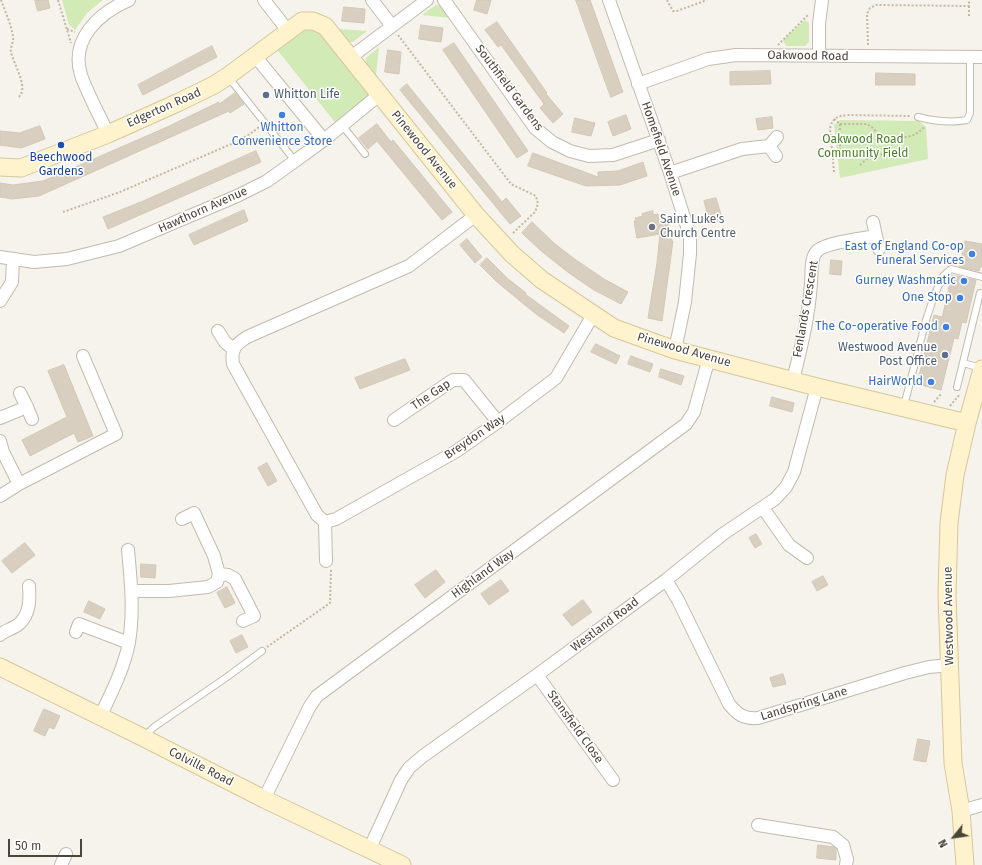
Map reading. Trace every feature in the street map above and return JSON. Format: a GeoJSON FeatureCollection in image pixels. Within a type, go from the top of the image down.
{"type":"FeatureCollection","features":[{"type":"Feature","properties":{"kind":"street"},"geometry":{"type":"LineString","coordinates":[[264,0],[288,31]]}},
{"type":"Feature","properties":{"kind":"street"},"geometry":{"type":"LineString","coordinates":[[372,0],[392,26]]}},
{"type":"Feature","properties":{"kind":"street"},"geometry":{"type":"LineString","coordinates":[[350,57],[427,0]]}},
{"type":"Feature","properties":{"kind":"street","name":"Southfield Gardens"},"geometry":{"type":"LineString","coordinates":[[444,0],[535,128],[552,142],[570,151],[589,156],[613,155],[659,140]]}},
{"type":"Feature","properties":{"kind":"street","name":"Homefield Avenue"},"geometry":{"type":"LineString","coordinates":[[608,0],[659,140],[690,236],[690,254],[685,302],[675,350]]}},
{"type":"Feature","properties":{"kind":"street"},"geometry":{"type":"LineString","coordinates":[[819,56],[819,24],[822,0]]}},
{"type":"Feature","properties":{"kind":"street"},"geometry":{"type":"LineString","coordinates":[[108,134],[81,74],[79,57],[83,38],[92,24],[107,11],[126,1]]}},
{"type":"Feature","properties":{"kind":"street","name":"Edgerton Road"},"geometry":{"type":"LineString","coordinates":[[0,167],[21,168],[108,134],[177,103],[214,85],[228,76],[302,21],[313,21]]}},
{"type":"Feature","properties":{"kind":"street","name":"Pinewood Avenue"},"geometry":{"type":"LineString","coordinates":[[313,21],[325,26],[476,215],[503,244],[542,280],[614,328],[675,350],[817,387],[967,423]]}},
{"type":"Feature","properties":{"kind":"street","name":"Oakwood Road"},"geometry":{"type":"LineString","coordinates":[[638,84],[708,59],[736,55],[976,57]]}},
{"type":"Feature","properties":{"kind":"street"},"geometry":{"type":"LineString","coordinates":[[255,56],[324,140]]}},
{"type":"Feature","properties":{"kind":"street","name":"Hawthorn Avenue"},"geometry":{"type":"LineString","coordinates":[[0,257],[34,262],[67,259],[119,246],[237,196],[267,180],[295,161],[324,140],[379,95]]}},
{"type":"Feature","properties":{"kind":"street"},"geometry":{"type":"LineString","coordinates":[[670,173],[773,141],[776,156]]}},
{"type":"Feature","properties":{"kind":"street"},"geometry":{"type":"LineString","coordinates":[[328,564],[325,522],[317,515],[233,364],[232,354],[235,345],[247,338],[409,266],[476,215]]}},
{"type":"Feature","properties":{"kind":"street"},"geometry":{"type":"LineString","coordinates":[[873,222],[879,249]]}},
{"type":"Feature","properties":{"kind":"street","name":"Fenlands Crescent"},"geometry":{"type":"LineString","coordinates":[[793,380],[804,335],[810,298],[813,260],[817,251],[828,245],[876,236]]}},
{"type":"Feature","properties":{"kind":"street"},"geometry":{"type":"LineString","coordinates":[[0,301],[12,282],[14,260]]}},
{"type":"Feature","properties":{"kind":"street","name":"Breydon Way"},"geometry":{"type":"LineString","coordinates":[[325,522],[336,519],[456,452],[556,378],[593,315]]}},
{"type":"Feature","properties":{"kind":"street"},"geometry":{"type":"LineString","coordinates":[[218,331],[225,342],[234,350]]}},
{"type":"Feature","properties":{"kind":"street"},"geometry":{"type":"LineString","coordinates":[[0,496],[19,484],[116,434],[83,356]]}},
{"type":"Feature","properties":{"kind":"street","name":"Highland Way"},"geometry":{"type":"LineString","coordinates":[[264,799],[310,706],[317,696],[686,424],[694,412],[709,358]]}},
{"type":"Feature","properties":{"kind":"street","name":"Westwood Avenue"},"geometry":{"type":"LineString","coordinates":[[966,865],[961,811],[953,763],[947,595],[949,523],[955,475],[967,423],[982,369]]}},
{"type":"Feature","properties":{"kind":"street","name":"The Gap"},"geometry":{"type":"LineString","coordinates":[[394,420],[453,380],[464,380],[498,422]]}},
{"type":"Feature","properties":{"kind":"street","name":"Westland Road"},"geometry":{"type":"LineString","coordinates":[[369,850],[401,780],[409,768],[423,756],[538,675],[666,580],[723,534],[775,499],[786,487],[794,472],[817,387]]}},
{"type":"Feature","properties":{"kind":"street"},"geometry":{"type":"LineString","coordinates":[[20,393],[32,419]]}},
{"type":"Feature","properties":{"kind":"street"},"geometry":{"type":"LineString","coordinates":[[0,418],[27,407]]}},
{"type":"Feature","properties":{"kind":"street"},"geometry":{"type":"LineString","coordinates":[[1,448],[19,484]]}},
{"type":"Feature","properties":{"kind":"street"},"geometry":{"type":"LineString","coordinates":[[763,508],[789,545],[807,558]]}},
{"type":"Feature","properties":{"kind":"street"},"geometry":{"type":"LineString","coordinates":[[132,591],[169,591],[208,587],[217,582],[220,574],[198,510],[182,519]]}},
{"type":"Feature","properties":{"kind":"street"},"geometry":{"type":"LineString","coordinates":[[100,717],[118,680],[129,643],[132,591],[128,550]]}},
{"type":"Feature","properties":{"kind":"street"},"geometry":{"type":"LineString","coordinates":[[220,574],[228,575],[235,579],[254,616],[243,621]]}},
{"type":"Feature","properties":{"kind":"street","name":"Landspring Lane"},"geometry":{"type":"LineString","coordinates":[[666,580],[678,600],[729,704],[742,717],[750,719],[758,718],[905,673],[929,667],[950,665]]}},
{"type":"Feature","properties":{"kind":"street"},"geometry":{"type":"LineString","coordinates":[[0,635],[19,624],[26,616],[30,599],[29,586]]}},
{"type":"Feature","properties":{"kind":"street"},"geometry":{"type":"LineString","coordinates":[[79,624],[129,643]]}},
{"type":"Feature","properties":{"kind":"street","name":"Colville Road"},"geometry":{"type":"LineString","coordinates":[[0,667],[264,799],[402,865]]}},
{"type":"Feature","properties":{"kind":"street","name":"Stansfield Close"},"geometry":{"type":"LineString","coordinates":[[538,675],[613,780]]}},
{"type":"Feature","properties":{"kind":"street"},"geometry":{"type":"LineString","coordinates":[[961,811],[982,805]]}},
{"type":"Feature","properties":{"kind":"street"},"geometry":{"type":"LineString","coordinates":[[758,825],[833,837],[843,845],[847,859],[846,865]]}},
{"type":"Feature","properties":{"kind":"lane"},"geometry":{"type":"LineString","coordinates":[[918,116],[929,120],[958,122],[967,120],[970,113],[976,57]]}},
{"type":"Feature","properties":{"kind":"lane"},"geometry":{"type":"LineString","coordinates":[[228,76],[295,161]]}},
{"type":"Feature","properties":{"kind":"lane"},"geometry":{"type":"LineString","coordinates":[[342,125],[365,154]]}},
{"type":"Feature","properties":{"kind":"lane"},"geometry":{"type":"LineString","coordinates":[[904,408],[926,320],[943,276],[951,269],[982,277]]}},
{"type":"Feature","properties":{"kind":"lane"},"geometry":{"type":"LineString","coordinates":[[959,390],[963,363],[982,286]]}},
{"type":"Feature","properties":{"kind":"lane"},"geometry":{"type":"LineString","coordinates":[[963,363],[982,369]]}},
{"type":"Feature","properties":{"kind":"lane"},"geometry":{"type":"LineString","coordinates":[[144,738],[154,727],[262,651]]}},
{"type":"Feature","properties":{"kind":"path"},"geometry":{"type":"LineString","coordinates":[[1,0],[13,35],[11,49],[12,58],[23,92],[20,97],[17,98]]}},
{"type":"Feature","properties":{"kind":"path"},"geometry":{"type":"LineString","coordinates":[[58,0],[71,44],[76,32],[67,29]]}},
{"type":"Feature","properties":{"kind":"path"},"geometry":{"type":"LineString","coordinates":[[667,0],[673,11],[677,11],[708,0]]}},
{"type":"Feature","properties":{"kind":"path"},"geometry":{"type":"LineString","coordinates":[[969,0],[969,17]]}},
{"type":"Feature","properties":{"kind":"path"},"geometry":{"type":"LineString","coordinates":[[868,56],[867,14],[870,8],[876,5],[968,6]]}},
{"type":"Feature","properties":{"kind":"path"},"geometry":{"type":"LineString","coordinates":[[776,47],[810,13]]}},
{"type":"Feature","properties":{"kind":"path"},"geometry":{"type":"LineString","coordinates":[[392,26],[511,184],[536,196],[538,204],[535,212],[503,244]]}},
{"type":"Feature","properties":{"kind":"path"},"geometry":{"type":"LineString","coordinates":[[834,172],[830,128],[832,121],[837,116],[918,116]]}},
{"type":"Feature","properties":{"kind":"path"},"geometry":{"type":"LineString","coordinates":[[834,119],[840,124],[867,124],[873,128],[884,141],[894,142]]}},
{"type":"Feature","properties":{"kind":"path"},"geometry":{"type":"LineString","coordinates":[[860,165],[873,155],[885,154],[894,142],[901,137],[905,138],[915,135],[922,130],[929,120]]}},
{"type":"Feature","properties":{"kind":"path"},"geometry":{"type":"LineString","coordinates":[[63,212],[120,192],[236,142],[250,134],[264,123]]}},
{"type":"Feature","properties":{"kind":"path"},"geometry":{"type":"LineString","coordinates":[[840,124],[840,154]]}},
{"type":"Feature","properties":{"kind":"path"},"geometry":{"type":"LineString","coordinates":[[947,410],[959,390]]}},
{"type":"Feature","properties":{"kind":"path"},"geometry":{"type":"LineString","coordinates":[[931,405],[942,392]]}},
{"type":"Feature","properties":{"kind":"path"},"geometry":{"type":"LineString","coordinates":[[262,651],[330,603],[328,564]]}},
{"type":"Feature","properties":{"kind":"green space"},"geometry":{"type":"Polygon","coordinates":[[[62,0],[103,0],[87,13],[75,30],[69,25],[62,0]]]}},
{"type":"Feature","properties":{"kind":"green space"},"geometry":{"type":"Polygon","coordinates":[[[436,5],[442,6],[450,18],[422,15],[436,5]]]}},
{"type":"Feature","properties":{"kind":"green space"},"geometry":{"type":"Polygon","coordinates":[[[805,20],[809,23],[809,42],[805,46],[786,46],[783,40],[805,20]]]}},
{"type":"Feature","properties":{"kind":"green space"},"geometry":{"type":"Polygon","coordinates":[[[312,24],[376,95],[338,126],[274,46],[312,24]]]}},
{"type":"Feature","properties":{"kind":"green space"},"geometry":{"type":"Polygon","coordinates":[[[339,29],[367,31],[353,42],[350,42],[339,29]]]}},
{"type":"Feature","properties":{"kind":"green space"},"geometry":{"type":"Polygon","coordinates":[[[379,47],[376,75],[366,63],[366,58],[379,47]]]}},
{"type":"Feature","properties":{"kind":"green space","name":"Oakwood Road Community Field"},"geometry":{"type":"Polygon","coordinates":[[[840,120],[919,121],[926,127],[928,159],[840,178],[834,125],[840,120]]]}},
{"type":"Feature","properties":{"kind":"building"},"geometry":{"type":"Polygon","coordinates":[[[35,0],[48,0],[50,8],[38,11],[35,0]]]}},
{"type":"Feature","properties":{"kind":"building"},"geometry":{"type":"Polygon","coordinates":[[[477,0],[491,0],[487,14],[474,10],[477,0]]]}},
{"type":"Feature","properties":{"kind":"building"},"geometry":{"type":"Polygon","coordinates":[[[576,0],[590,0],[623,92],[611,97],[576,0]]]}},
{"type":"Feature","properties":{"kind":"building"},"geometry":{"type":"Polygon","coordinates":[[[344,7],[365,9],[364,23],[342,21],[344,7]]]}},
{"type":"Feature","properties":{"kind":"building"},"geometry":{"type":"Polygon","coordinates":[[[497,22],[547,93],[546,94],[563,114],[553,123],[540,108],[544,104],[501,45],[498,47],[485,30],[497,22]]]}},
{"type":"Feature","properties":{"kind":"building"},"geometry":{"type":"Polygon","coordinates":[[[421,25],[443,28],[441,42],[419,39],[421,25]]]}},
{"type":"Feature","properties":{"kind":"building"},"geometry":{"type":"Polygon","coordinates":[[[454,43],[528,151],[517,158],[443,50],[454,43]]]}},
{"type":"Feature","properties":{"kind":"building"},"geometry":{"type":"Polygon","coordinates":[[[212,46],[217,57],[143,95],[138,85],[212,46]]]}},
{"type":"Feature","properties":{"kind":"building"},"geometry":{"type":"Polygon","coordinates":[[[388,50],[401,52],[399,74],[385,72],[388,50]]]}},
{"type":"Feature","properties":{"kind":"building"},"geometry":{"type":"Polygon","coordinates":[[[770,71],[771,84],[730,85],[730,72],[770,71]]]}},
{"type":"Feature","properties":{"kind":"building"},"geometry":{"type":"Polygon","coordinates":[[[876,73],[915,74],[915,85],[876,85],[876,73]]]}},
{"type":"Feature","properties":{"kind":"building"},"geometry":{"type":"Polygon","coordinates":[[[407,84],[502,202],[506,198],[521,216],[510,224],[400,90],[407,84]]]}},
{"type":"Feature","properties":{"kind":"building"},"geometry":{"type":"Polygon","coordinates":[[[235,93],[244,104],[230,113],[229,111],[39,196],[12,199],[0,197],[0,183],[13,185],[43,181],[165,128],[219,102],[219,104],[235,93]]]}},
{"type":"Feature","properties":{"kind":"building"},"geometry":{"type":"Polygon","coordinates":[[[626,115],[631,129],[613,136],[608,122],[626,115]]]}},
{"type":"Feature","properties":{"kind":"building"},"geometry":{"type":"Polygon","coordinates":[[[772,117],[773,128],[758,130],[756,119],[772,117]]]}},
{"type":"Feature","properties":{"kind":"building"},"geometry":{"type":"Polygon","coordinates":[[[575,118],[595,123],[591,136],[572,132],[575,118]]]}},
{"type":"Feature","properties":{"kind":"building"},"geometry":{"type":"Polygon","coordinates":[[[377,124],[391,142],[393,140],[452,212],[442,220],[377,141],[368,149],[359,138],[377,124]]]}},
{"type":"Feature","properties":{"kind":"building"},"geometry":{"type":"Polygon","coordinates":[[[40,126],[45,139],[21,148],[0,145],[0,131],[19,133],[40,126]]]}},
{"type":"Feature","properties":{"kind":"building"},"geometry":{"type":"Polygon","coordinates":[[[256,151],[261,162],[108,229],[103,217],[141,202],[256,151]]]}},
{"type":"Feature","properties":{"kind":"building"},"geometry":{"type":"Polygon","coordinates":[[[533,153],[598,177],[598,172],[618,171],[643,162],[647,176],[620,185],[586,186],[528,166],[533,153]]]}},
{"type":"Feature","properties":{"kind":"building"},"geometry":{"type":"Polygon","coordinates":[[[716,198],[723,221],[710,224],[704,201],[716,198]]]}},
{"type":"Feature","properties":{"kind":"building"},"geometry":{"type":"Polygon","coordinates":[[[244,210],[248,221],[194,245],[189,235],[244,210]]]}},
{"type":"Feature","properties":{"kind":"building"},"geometry":{"type":"Polygon","coordinates":[[[653,211],[653,215],[658,214],[659,222],[668,221],[673,241],[662,321],[648,318],[660,234],[637,238],[634,221],[636,220],[635,218],[643,216],[642,214],[653,211]]]}},
{"type":"Feature","properties":{"kind":"building"},"geometry":{"type":"Polygon","coordinates":[[[532,222],[555,244],[576,260],[604,279],[628,292],[621,304],[594,290],[569,273],[540,250],[522,233],[532,222]]]}},
{"type":"Feature","properties":{"kind":"building"},"geometry":{"type":"Polygon","coordinates":[[[467,239],[482,257],[475,263],[460,245],[467,239]]]}},
{"type":"Feature","properties":{"kind":"building","name":"East of England Co-op Funeral Services"},"geometry":{"type":"Polygon","coordinates":[[[965,241],[982,244],[982,267],[980,267],[979,271],[960,267],[965,241]]]}},
{"type":"Feature","properties":{"kind":"building"},"geometry":{"type":"Polygon","coordinates":[[[487,258],[507,278],[526,293],[525,294],[569,326],[564,333],[536,314],[497,282],[480,265],[487,258]]]}},
{"type":"Feature","properties":{"kind":"building"},"geometry":{"type":"Polygon","coordinates":[[[831,260],[842,261],[841,275],[830,274],[831,260]]]}},
{"type":"Feature","properties":{"kind":"building"},"geometry":{"type":"Polygon","coordinates":[[[952,275],[976,280],[966,323],[962,322],[958,339],[954,338],[941,390],[917,384],[934,315],[942,317],[952,275]]]}},
{"type":"Feature","properties":{"kind":"building"},"geometry":{"type":"Polygon","coordinates":[[[596,344],[620,356],[616,364],[591,352],[596,344]]]}},
{"type":"Feature","properties":{"kind":"building"},"geometry":{"type":"Polygon","coordinates":[[[631,356],[653,364],[650,372],[628,364],[631,356]]]}},
{"type":"Feature","properties":{"kind":"building"},"geometry":{"type":"Polygon","coordinates":[[[405,359],[410,370],[360,389],[355,378],[405,359]]]}},
{"type":"Feature","properties":{"kind":"building"},"geometry":{"type":"Polygon","coordinates":[[[64,365],[93,436],[78,442],[74,433],[30,456],[22,440],[67,417],[48,371],[64,365]]]}},
{"type":"Feature","properties":{"kind":"building"},"geometry":{"type":"Polygon","coordinates":[[[661,369],[684,376],[681,385],[659,377],[661,369]]]}},
{"type":"Feature","properties":{"kind":"building"},"geometry":{"type":"Polygon","coordinates":[[[772,397],[794,403],[792,412],[770,406],[772,397]]]}},
{"type":"Feature","properties":{"kind":"building"},"geometry":{"type":"Polygon","coordinates":[[[267,463],[277,481],[268,486],[258,468],[267,463]]]}},
{"type":"Feature","properties":{"kind":"building"},"geometry":{"type":"Polygon","coordinates":[[[756,534],[762,544],[755,548],[749,538],[756,534]]]}},
{"type":"Feature","properties":{"kind":"building"},"geometry":{"type":"Polygon","coordinates":[[[25,543],[35,555],[12,573],[2,561],[25,543]]]}},
{"type":"Feature","properties":{"kind":"building"},"geometry":{"type":"Polygon","coordinates":[[[141,564],[156,565],[155,578],[141,577],[141,564]]]}},
{"type":"Feature","properties":{"kind":"building"},"geometry":{"type":"Polygon","coordinates":[[[436,570],[445,582],[425,598],[415,585],[436,570]]]}},
{"type":"Feature","properties":{"kind":"building"},"geometry":{"type":"Polygon","coordinates":[[[823,576],[828,585],[817,591],[812,582],[823,576]]]}},
{"type":"Feature","properties":{"kind":"building"},"geometry":{"type":"Polygon","coordinates":[[[501,580],[509,591],[489,605],[481,594],[501,580]]]}},
{"type":"Feature","properties":{"kind":"building"},"geometry":{"type":"Polygon","coordinates":[[[227,587],[235,603],[225,608],[217,593],[227,587]]]}},
{"type":"Feature","properties":{"kind":"building"},"geometry":{"type":"Polygon","coordinates":[[[583,600],[592,612],[572,626],[563,615],[583,600]]]}},
{"type":"Feature","properties":{"kind":"building"},"geometry":{"type":"Polygon","coordinates":[[[89,601],[105,609],[100,619],[84,612],[89,601]]]}},
{"type":"Feature","properties":{"kind":"building"},"geometry":{"type":"Polygon","coordinates":[[[242,635],[248,647],[236,653],[230,641],[242,635]]]}},
{"type":"Feature","properties":{"kind":"building"},"geometry":{"type":"Polygon","coordinates":[[[783,674],[786,684],[773,687],[770,678],[783,674]]]}},
{"type":"Feature","properties":{"kind":"building"},"geometry":{"type":"Polygon","coordinates":[[[44,709],[60,716],[54,729],[49,727],[45,736],[34,731],[44,709]]]}},
{"type":"Feature","properties":{"kind":"building"},"geometry":{"type":"Polygon","coordinates":[[[918,739],[930,741],[926,762],[914,760],[918,739]]]}},
{"type":"Feature","properties":{"kind":"building"},"geometry":{"type":"Polygon","coordinates":[[[818,845],[834,847],[836,849],[836,860],[817,858],[818,845]]]}},
{"type":"Feature","properties":{"kind":"place","name":"Whitton Life"},"geometry":{"type":"Point","coordinates":[266,95]}},
{"type":"Feature","properties":{"kind":"place","name":"Whitton Convenience Store"},"geometry":{"type":"Point","coordinates":[282,115]}},
{"type":"Feature","properties":{"kind":"place","name":"Beechwood Gardens"},"geometry":{"type":"Point","coordinates":[61,145]}},
{"type":"Feature","properties":{"kind":"place","name":"Saint Luke's Church Centre"},"geometry":{"type":"Point","coordinates":[652,227]}},
{"type":"Feature","properties":{"kind":"place","name":"East of England Co-op Funeral Services"},"geometry":{"type":"Point","coordinates":[972,254]}},
{"type":"Feature","properties":{"kind":"place","name":"Gurney Washmatic"},"geometry":{"type":"Point","coordinates":[964,281]}},
{"type":"Feature","properties":{"kind":"place","name":"One Stop"},"geometry":{"type":"Point","coordinates":[960,298]}},
{"type":"Feature","properties":{"kind":"place","name":"The Co-operative Food"},"geometry":{"type":"Point","coordinates":[946,327]}},
{"type":"Feature","properties":{"kind":"place","name":"Westwood Avenue Post Office"},"geometry":{"type":"Point","coordinates":[945,355]}},
{"type":"Feature","properties":{"kind":"place","name":"HairWorld"},"geometry":{"type":"Point","coordinates":[931,382]}}]}
